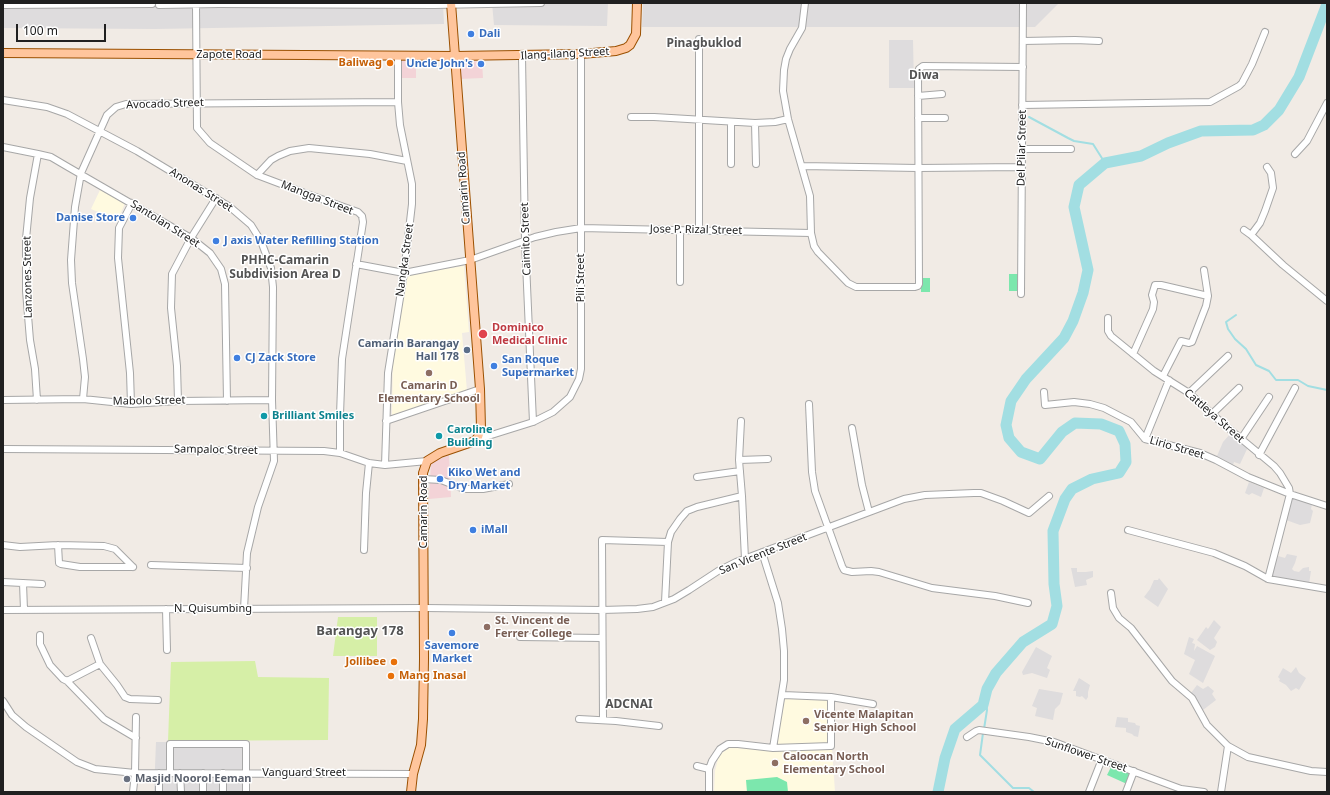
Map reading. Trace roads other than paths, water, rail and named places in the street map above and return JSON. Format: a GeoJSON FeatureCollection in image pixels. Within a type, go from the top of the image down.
{"type":"FeatureCollection","features":[{"type":"Feature","properties":{"kind":"main road","name":"Ilang-ilang Street"},"geometry":{"type":"LineString","coordinates":[[455,56],[522,56],[616,51],[630,45],[636,34],[637,3]]}},
{"type":"Feature","properties":{"kind":"main road","name":"Camarin Road"},"geometry":{"type":"LineString","coordinates":[[411,792],[413,774],[421,745],[423,731],[423,473],[428,460],[440,453],[470,444],[478,437],[481,428],[480,389],[451,4]]}},
{"type":"Feature","properties":{"kind":"main road","name":"Zapote Road"},"geometry":{"type":"LineString","coordinates":[[3,53],[455,56]]}},
{"type":"Feature","properties":{"kind":"street"},"geometry":{"type":"LineString","coordinates":[[159,5],[541,3]]}},
{"type":"Feature","properties":{"kind":"street"},"geometry":{"type":"LineString","coordinates":[[805,3],[802,28],[790,49],[784,70],[783,91],[788,119],[810,196],[812,240],[818,252],[851,285],[866,287],[918,286],[919,68],[923,66],[1023,67]]}},
{"type":"Feature","properties":{"kind":"street","name":"Del Pilar Street"},"geometry":{"type":"LineString","coordinates":[[1021,294],[1023,3]]}},
{"type":"Feature","properties":{"kind":"street"},"geometry":{"type":"LineString","coordinates":[[3,5],[152,4]]}},
{"type":"Feature","properties":{"kind":"street","name":"Mangga Street"},"geometry":{"type":"LineString","coordinates":[[196,5],[197,128],[210,143],[257,175],[310,196],[358,212],[362,216],[363,222],[342,359],[340,453]]}},
{"type":"Feature","properties":{"kind":"street"},"geometry":{"type":"LineString","coordinates":[[1022,105],[1210,102],[1242,83],[1252,64],[1265,32]]}},
{"type":"Feature","properties":{"kind":"street"},"geometry":{"type":"LineString","coordinates":[[699,39],[700,230]]}},
{"type":"Feature","properties":{"kind":"street"},"geometry":{"type":"LineString","coordinates":[[1023,41],[1075,40],[1099,42]]}},
{"type":"Feature","properties":{"kind":"street","name":"Pili Street"},"geometry":{"type":"LineString","coordinates":[[478,437],[485,437],[533,422],[553,412],[570,397],[579,379],[581,369],[580,54]]}},
{"type":"Feature","properties":{"kind":"street","name":"Nangka Street"},"geometry":{"type":"LineString","coordinates":[[384,465],[388,373],[404,272],[412,199],[412,184],[400,125],[398,102],[398,56]]}},
{"type":"Feature","properties":{"kind":"street","name":"Caimito Street"},"geometry":{"type":"LineString","coordinates":[[522,56],[525,240],[533,422]]}},
{"type":"Feature","properties":{"kind":"street"},"geometry":{"type":"LineString","coordinates":[[918,96],[942,94]]}},
{"type":"Feature","properties":{"kind":"street","name":"Anonas Street"},"geometry":{"type":"LineString","coordinates":[[3,100],[47,107],[67,114],[137,151],[230,206],[251,225],[261,241],[268,258],[273,287],[272,400],[274,461],[258,507],[247,554],[244,609]]}},
{"type":"Feature","properties":{"kind":"street","name":"Avocado Street"},"geometry":{"type":"LineString","coordinates":[[83,400],[85,377],[72,283],[71,260],[74,207],[81,173],[107,115],[116,107],[126,104],[398,102]]}},
{"type":"Feature","properties":{"kind":"street"},"geometry":{"type":"LineString","coordinates":[[1295,154],[1307,141],[1327,103]]}},
{"type":"Feature","properties":{"kind":"street"},"geometry":{"type":"LineString","coordinates":[[631,117],[755,123],[775,122],[788,119]]}},
{"type":"Feature","properties":{"kind":"street"},"geometry":{"type":"LineString","coordinates":[[918,118],[945,118]]}},
{"type":"Feature","properties":{"kind":"street"},"geometry":{"type":"LineString","coordinates":[[731,122],[731,164]]}},
{"type":"Feature","properties":{"kind":"street"},"geometry":{"type":"LineString","coordinates":[[755,123],[756,164]]}},
{"type":"Feature","properties":{"kind":"street","name":"Santolan Street"},"geometry":{"type":"LineString","coordinates":[[3,147],[38,154],[81,173],[191,238],[210,253],[220,269],[226,284],[227,401]]}},
{"type":"Feature","properties":{"kind":"street"},"geometry":{"type":"LineString","coordinates":[[257,175],[265,166],[278,156],[290,151],[309,148],[370,154],[407,161]]}},
{"type":"Feature","properties":{"kind":"street"},"geometry":{"type":"LineString","coordinates":[[1022,149],[1071,149]]}},
{"type":"Feature","properties":{"kind":"street","name":"Lanzones Street"},"geometry":{"type":"LineString","coordinates":[[37,400],[26,291],[26,239],[30,198],[38,154]]}},
{"type":"Feature","properties":{"kind":"street"},"geometry":{"type":"LineString","coordinates":[[802,166],[918,168],[1022,167]]}},
{"type":"Feature","properties":{"kind":"street"},"geometry":{"type":"LineString","coordinates":[[1251,234],[1260,223],[1273,188],[1271,173],[1267,167]]}},
{"type":"Feature","properties":{"kind":"street"},"geometry":{"type":"LineString","coordinates":[[178,401],[178,366],[171,308],[172,274],[191,238],[216,198]]}},
{"type":"Feature","properties":{"kind":"street"},"geometry":{"type":"LineString","coordinates":[[131,404],[129,361],[118,258],[119,228],[132,203]]}},
{"type":"Feature","properties":{"kind":"street","name":"Jose P. Rizal Street"},"geometry":{"type":"LineString","coordinates":[[356,264],[404,272],[470,260],[525,240],[556,232],[581,228],[811,233]]}},
{"type":"Feature","properties":{"kind":"street"},"geometry":{"type":"LineString","coordinates":[[680,230],[680,282]]}},
{"type":"Feature","properties":{"kind":"street"},"geometry":{"type":"LineString","coordinates":[[1244,230],[1251,234],[1283,265],[1327,301]]}},
{"type":"Feature","properties":{"kind":"street"},"geometry":{"type":"LineString","coordinates":[[1145,439],[1166,378],[1181,341],[1189,343],[1192,342],[1206,306],[1208,296],[1204,270]]}},
{"type":"Feature","properties":{"kind":"street"},"geometry":{"type":"LineString","coordinates":[[1133,354],[1153,309],[1154,302],[1152,295],[1155,285],[1161,285],[1208,296]]}},
{"type":"Feature","properties":{"kind":"street","name":"Cattleya Street"},"geometry":{"type":"LineString","coordinates":[[1108,318],[1108,331],[1111,336],[1154,371],[1189,393],[1274,466],[1280,473],[1290,494]]}},
{"type":"Feature","properties":{"kind":"street"},"geometry":{"type":"LineString","coordinates":[[1189,393],[1228,356]]}},
{"type":"Feature","properties":{"kind":"street"},"geometry":{"type":"LineString","coordinates":[[1212,414],[1239,388]]}},
{"type":"Feature","properties":{"kind":"street"},"geometry":{"type":"LineString","coordinates":[[1259,454],[1295,388]]}},
{"type":"Feature","properties":{"kind":"street"},"geometry":{"type":"LineString","coordinates":[[386,421],[480,389]]}},
{"type":"Feature","properties":{"kind":"street","name":"Lirio Street"},"geometry":{"type":"LineString","coordinates":[[1044,392],[1044,405],[1074,402],[1104,408],[1131,422],[1145,439],[1200,453],[1252,479],[1290,494]]}},
{"type":"Feature","properties":{"kind":"street"},"geometry":{"type":"LineString","coordinates":[[1241,439],[1268,397]]}},
{"type":"Feature","properties":{"kind":"street","name":"Mabolo Street"},"geometry":{"type":"LineString","coordinates":[[3,400],[83,400],[131,404],[178,401],[272,400]]}},
{"type":"Feature","properties":{"kind":"street"},"geometry":{"type":"LineString","coordinates":[[809,404],[813,480],[818,500],[842,566],[848,572],[879,572],[932,588],[995,596],[1028,603]]}},
{"type":"Feature","properties":{"kind":"street"},"geometry":{"type":"LineString","coordinates":[[741,420],[739,460],[745,559]]}},
{"type":"Feature","properties":{"kind":"street"},"geometry":{"type":"LineString","coordinates":[[852,428],[862,485],[869,512]]}},
{"type":"Feature","properties":{"kind":"street","name":"Sampaloc Street"},"geometry":{"type":"LineString","coordinates":[[3,449],[324,451],[340,453],[369,463],[384,465],[428,460]]}},
{"type":"Feature","properties":{"kind":"street"},"geometry":{"type":"LineString","coordinates":[[739,460],[768,459]]}},
{"type":"Feature","properties":{"kind":"street"},"geometry":{"type":"LineString","coordinates":[[364,550],[366,493],[369,463]]}},
{"type":"Feature","properties":{"kind":"street"},"geometry":{"type":"LineString","coordinates":[[697,477],[740,472]]}},
{"type":"Feature","properties":{"kind":"street"},"geometry":{"type":"LineString","coordinates":[[423,479],[441,480],[464,489],[483,489],[509,484]]}},
{"type":"Feature","properties":{"kind":"street","name":"San Vicente Street"},"geometry":{"type":"LineString","coordinates":[[424,608],[637,610],[653,607],[665,602],[689,590],[718,571],[745,559],[904,499],[974,493],[989,495],[1029,513],[1049,496]]}},
{"type":"Feature","properties":{"kind":"street"},"geometry":{"type":"LineString","coordinates":[[1268,579],[1290,494],[1327,506]]}},
{"type":"Feature","properties":{"kind":"street"},"geometry":{"type":"LineString","coordinates":[[665,602],[668,542],[671,532],[680,519],[687,511],[697,507],[742,496]]}},
{"type":"Feature","properties":{"kind":"street"},"geometry":{"type":"LineString","coordinates":[[1128,530],[1214,553],[1244,566],[1268,579],[1327,589]]}},
{"type":"Feature","properties":{"kind":"street"},"geometry":{"type":"LineString","coordinates":[[603,720],[602,540],[668,542]]}},
{"type":"Feature","properties":{"kind":"street"},"geometry":{"type":"LineString","coordinates":[[3,545],[20,547],[58,545],[97,545],[110,547],[119,552],[133,567],[80,567],[61,564],[59,563],[58,545]]}},
{"type":"Feature","properties":{"kind":"street"},"geometry":{"type":"LineString","coordinates":[[762,552],[781,617],[785,666],[782,695],[773,748]]}},
{"type":"Feature","properties":{"kind":"street"},"geometry":{"type":"LineString","coordinates":[[150,566],[246,568]]}},
{"type":"Feature","properties":{"kind":"street"},"geometry":{"type":"LineString","coordinates":[[3,582],[42,584]]}},
{"type":"Feature","properties":{"kind":"street"},"geometry":{"type":"LineString","coordinates":[[23,583],[24,610]]}},
{"type":"Feature","properties":{"kind":"street"},"geometry":{"type":"LineString","coordinates":[[1111,593],[1113,608],[1119,618],[1131,628],[1172,681],[1192,698],[1207,726],[1228,746],[1248,757],[1311,771],[1327,772]]}},
{"type":"Feature","properties":{"kind":"street","name":"N. Quisumbing"},"geometry":{"type":"LineString","coordinates":[[3,610],[424,608]]}},
{"type":"Feature","properties":{"kind":"street"},"geometry":{"type":"LineString","coordinates":[[166,609],[166,650]]}},
{"type":"Feature","properties":{"kind":"street"},"geometry":{"type":"LineString","coordinates":[[40,635],[40,644],[50,665],[63,680],[67,681],[104,720],[136,738]]}},
{"type":"Feature","properties":{"kind":"street"},"geometry":{"type":"LineString","coordinates":[[520,637],[602,638]]}},
{"type":"Feature","properties":{"kind":"street"},"geometry":{"type":"LineString","coordinates":[[91,638],[100,664],[125,697],[130,699],[158,700]]}},
{"type":"Feature","properties":{"kind":"street"},"geometry":{"type":"LineString","coordinates":[[67,681],[100,664]]}},
{"type":"Feature","properties":{"kind":"street"},"geometry":{"type":"LineString","coordinates":[[782,695],[831,697],[873,704]]}},
{"type":"Feature","properties":{"kind":"street"},"geometry":{"type":"LineString","coordinates":[[709,792],[709,769],[712,761],[720,749],[728,744],[773,748],[831,746],[831,697]]}},
{"type":"Feature","properties":{"kind":"street","name":"Vanguard Street"},"geometry":{"type":"LineString","coordinates":[[3,702],[7,709],[26,727],[76,762],[95,768],[135,773],[413,774]]}},
{"type":"Feature","properties":{"kind":"street"},"geometry":{"type":"LineString","coordinates":[[133,792],[135,773],[136,717]]}},
{"type":"Feature","properties":{"kind":"street"},"geometry":{"type":"LineString","coordinates":[[579,719],[659,726]]}},
{"type":"Feature","properties":{"kind":"street","name":"Sunflower Street"},"geometry":{"type":"LineString","coordinates":[[967,737],[976,730],[979,730],[1054,742],[1181,789],[1204,792]]}},
{"type":"Feature","properties":{"kind":"street"},"geometry":{"type":"LineString","coordinates":[[170,773],[170,744],[246,744],[246,792]]}},
{"type":"Feature","properties":{"kind":"street"},"geometry":{"type":"LineString","coordinates":[[1221,792],[1228,746]]}},
{"type":"Feature","properties":{"kind":"street"},"geometry":{"type":"LineString","coordinates":[[1089,792],[1102,759]]}},
{"type":"Feature","properties":{"kind":"street"},"geometry":{"type":"LineString","coordinates":[[697,766],[709,769]]}},
{"type":"Feature","properties":{"kind":"street"},"geometry":{"type":"LineString","coordinates":[[1126,792],[1134,771]]}},
{"type":"Feature","properties":{"kind":"street"},"geometry":{"type":"LineString","coordinates":[[159,773],[159,792]]}},
{"type":"Feature","properties":{"kind":"street"},"geometry":{"type":"LineString","coordinates":[[180,773],[180,792]]}},
{"type":"Feature","properties":{"kind":"street"},"geometry":{"type":"LineString","coordinates":[[202,792],[203,773]]}},
{"type":"Feature","properties":{"kind":"street"},"geometry":{"type":"LineString","coordinates":[[223,773],[223,792]]}},
{"type":"Feature","properties":{"kind":"waterway"},"geometry":{"type":"LineString","coordinates":[[938,792],[945,758],[955,729],[983,705],[987,689],[996,673],[1023,642],[1052,624],[1057,606],[1054,584],[1053,531],[1065,499],[1072,489],[1092,479],[1119,473],[1126,462],[1125,444],[1119,431],[1101,424],[1075,423],[1062,432],[1040,459],[1021,452],[1009,438],[1006,425],[1011,401],[1026,379],[1064,338],[1073,321],[1083,293],[1088,270],[1074,207],[1079,185],[1105,163],[1141,156],[1168,143],[1201,131],[1253,130],[1264,125],[1279,110],[1299,77],[1327,4]]}},
{"type":"Feature","properties":{"kind":"waterway"},"geometry":{"type":"LineString","coordinates":[[1029,117],[1074,141],[1093,144],[1105,163]]}},
{"type":"Feature","properties":{"kind":"waterway"},"geometry":{"type":"LineString","coordinates":[[1236,315],[1226,322],[1228,329],[1235,339],[1246,349],[1256,365],[1269,371],[1276,380],[1298,380],[1308,386],[1327,390]]}},
{"type":"Feature","properties":{"kind":"waterway"},"geometry":{"type":"LineString","coordinates":[[984,729],[987,710],[986,694]]}},
{"type":"Feature","properties":{"kind":"waterway"},"geometry":{"type":"LineString","coordinates":[[983,733],[980,755],[1013,788],[1029,788],[1034,792]]}},
{"type":"Feature","properties":{"kind":"place","name":"Dali"},"geometry":{"type":"Point","coordinates":[471,34]}},
{"type":"Feature","properties":{"kind":"place","name":"Baliwag"},"geometry":{"type":"Point","coordinates":[390,63]}},
{"type":"Feature","properties":{"kind":"place","name":"Uncle John's"},"geometry":{"type":"Point","coordinates":[481,64]}},
{"type":"Feature","properties":{"kind":"place","name":"Danise Store"},"geometry":{"type":"Point","coordinates":[133,218]}},
{"type":"Feature","properties":{"kind":"place","name":"J axis Water Refilling Station"},"geometry":{"type":"Point","coordinates":[216,241]}},
{"type":"Feature","properties":{"kind":"place","name":"Dominico Medical Clinic"},"geometry":{"type":"Point","coordinates":[483,334]}},
{"type":"Feature","properties":{"kind":"place","name":"Camarin Barangay Hall 178"},"geometry":{"type":"Point","coordinates":[467,350]}},
{"type":"Feature","properties":{"kind":"place","name":"CJ Zack Store"},"geometry":{"type":"Point","coordinates":[237,358]}},
{"type":"Feature","properties":{"kind":"place","name":"San Roque Supermarket"},"geometry":{"type":"Point","coordinates":[494,366]}},
{"type":"Feature","properties":{"kind":"place","name":"Camarin D Elementary School"},"geometry":{"type":"Point","coordinates":[429,373]}},
{"type":"Feature","properties":{"kind":"place","name":"Brilliant Smiles"},"geometry":{"type":"Point","coordinates":[264,416]}},
{"type":"Feature","properties":{"kind":"place","name":"Caroline Building"},"geometry":{"type":"Point","coordinates":[439,436]}},
{"type":"Feature","properties":{"kind":"place","name":"Kiko Wet and Dry Market"},"geometry":{"type":"Point","coordinates":[440,479]}},
{"type":"Feature","properties":{"kind":"place","name":"iMall"},"geometry":{"type":"Point","coordinates":[473,530]}},
{"type":"Feature","properties":{"kind":"place","name":"St. Vincent de Ferrer College"},"geometry":{"type":"Point","coordinates":[487,627]}},
{"type":"Feature","properties":{"kind":"place","name":"Savemore Market"},"geometry":{"type":"Point","coordinates":[452,633]}},
{"type":"Feature","properties":{"kind":"place","name":"Jollibee"},"geometry":{"type":"Point","coordinates":[394,662]}},
{"type":"Feature","properties":{"kind":"place","name":"Mang Inasal"},"geometry":{"type":"Point","coordinates":[391,676]}},
{"type":"Feature","properties":{"kind":"place","name":"Vicente Malapitan Senior High School"},"geometry":{"type":"Point","coordinates":[806,721]}},
{"type":"Feature","properties":{"kind":"place","name":"Caloocan North Elementary School"},"geometry":{"type":"Point","coordinates":[775,763]}},
{"type":"Feature","properties":{"kind":"place","name":"Masjid Noorol Eeman"},"geometry":{"type":"Point","coordinates":[127,779]}},
{"type":"Feature","properties":{"kind":"district","name":"Pinagbuklod"},"geometry":{"type":"Point","coordinates":[704,44]}},
{"type":"Feature","properties":{"kind":"district","name":"Diwa"},"geometry":{"type":"Point","coordinates":[924,76]}},
{"type":"Feature","properties":{"kind":"district","name":"PHHC-Camarin Subdivision Area D"},"geometry":{"type":"Point","coordinates":[285,268]}},
{"type":"Feature","properties":{"kind":"district","name":"Barangay 178"},"geometry":{"type":"Point","coordinates":[360,631]}},
{"type":"Feature","properties":{"kind":"district","name":"ADCNAI"},"geometry":{"type":"Point","coordinates":[629,705]}}]}
